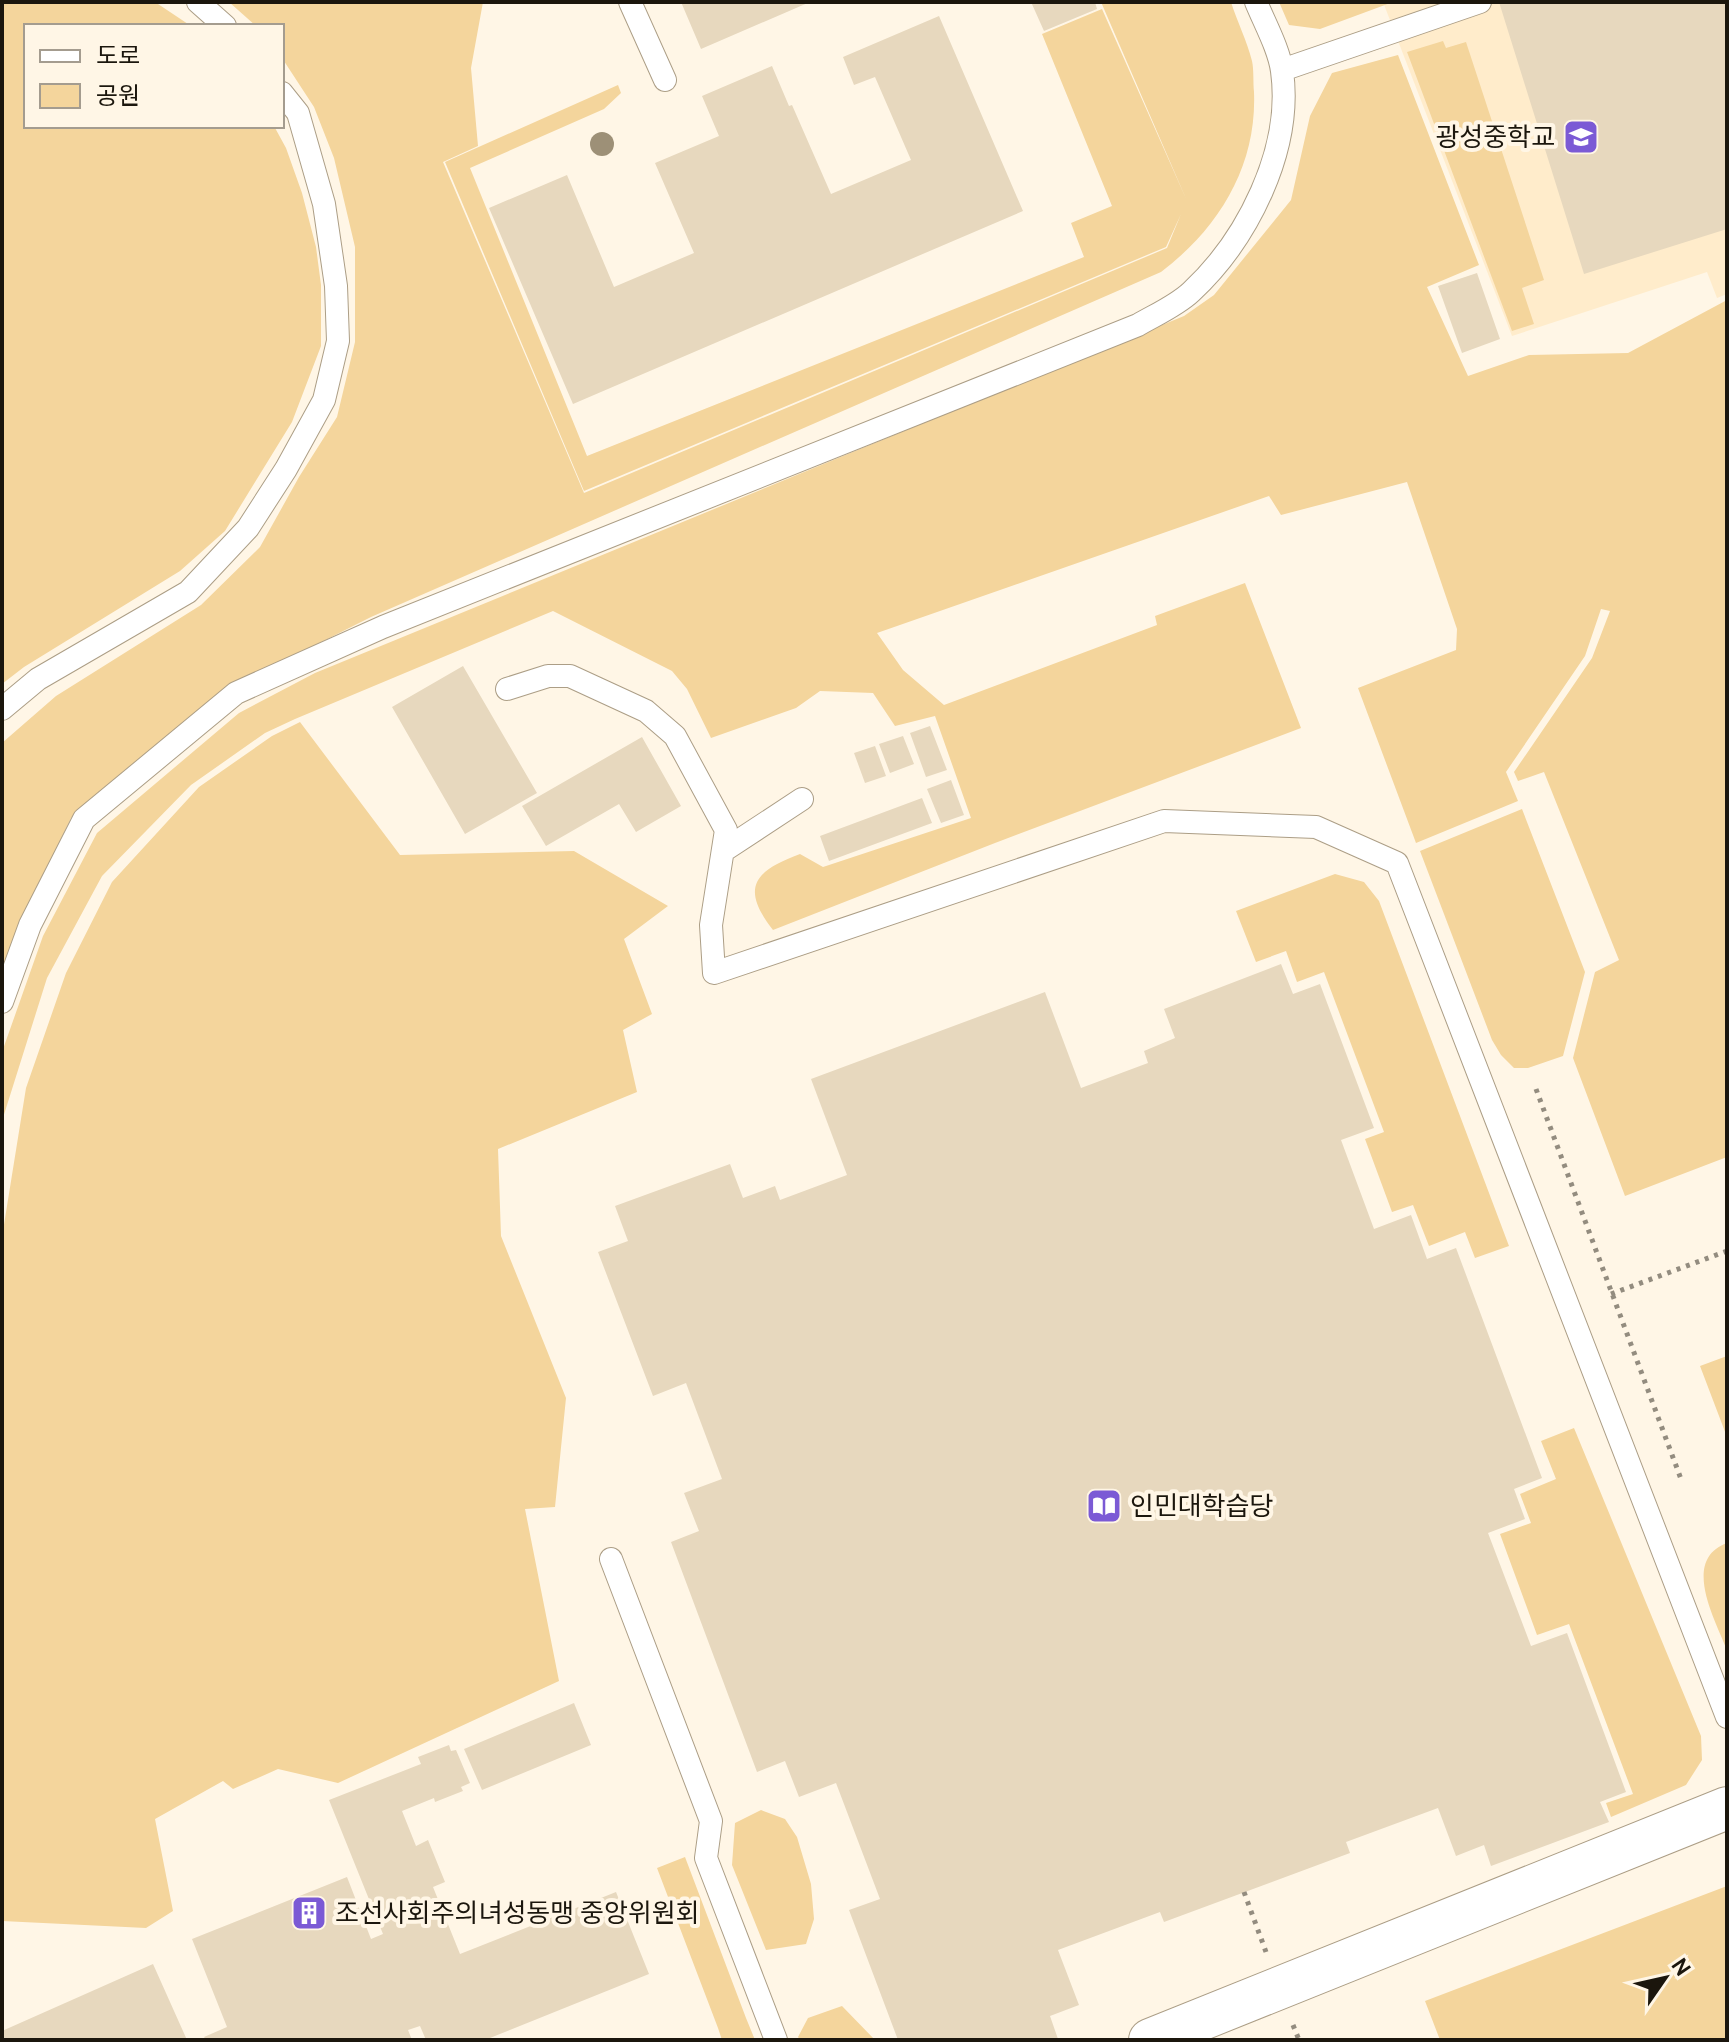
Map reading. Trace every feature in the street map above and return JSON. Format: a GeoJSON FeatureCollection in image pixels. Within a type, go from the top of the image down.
{"type":"FeatureCollection","features":[{"type":"Feature","properties":{"kind":"street"},"geometry":{"type":"LineString","coordinates":[[1150,2040],[1727,1808]]}},
{"type":"Feature","properties":{"kind":"lane"},"geometry":{"type":"LineString","coordinates":[[198,2],[223,24]]}},
{"type":"Feature","properties":{"kind":"lane"},"geometry":{"type":"LineString","coordinates":[[630,2],[665,80]]}},
{"type":"Feature","properties":{"kind":"lane"},"geometry":{"type":"LineString","coordinates":[[2,1002],[30,925],[84,819],[236,693],[383,627],[1138,325],[1188,295],[1212,270],[1242,230],[1271,168],[1282,119],[1282,70],[1256,2]]}},
{"type":"Feature","properties":{"kind":"lane"},"geometry":{"type":"LineString","coordinates":[[1282,70],[1480,2]]}},
{"type":"Feature","properties":{"kind":"lane"},"geometry":{"type":"LineString","coordinates":[[2,709],[38,679],[188,592],[248,528],[286,469],[324,400],[338,341],[336,286],[324,204],[298,113],[284,96]]}},
{"type":"Feature","properties":{"kind":"lane"},"geometry":{"type":"LineString","coordinates":[[507,689],[548,676],[570,676],[646,711],[675,736],[726,830],[711,925],[714,973],[1164,821],[1316,827],[1397,863],[1727,1717]]}},
{"type":"Feature","properties":{"kind":"lane"},"geometry":{"type":"LineString","coordinates":[[723,851],[802,799]]}},
{"type":"Feature","properties":{"kind":"lane"},"geometry":{"type":"LineString","coordinates":[[611,1559],[711,1821],[706,1858],[776,2040]]}},
{"type":"Feature","properties":{"kind":"path"},"geometry":{"type":"LineString","coordinates":[[1536,1089],[1681,1479]]}},
{"type":"Feature","properties":{"kind":"path"},"geometry":{"type":"LineString","coordinates":[[1611,1294],[1727,1251]]}},
{"type":"Feature","properties":{"kind":"shaded area","name":"광성중학교"},"geometry":{"type":"Polygon","coordinates":[[[1383,2],[1727,2],[1727,294],[1717,298],[1707,272],[1512,336],[1383,2]]]}},
{"type":"Feature","properties":{"kind":"green space"},"geometry":{"type":"Polygon","coordinates":[[[2,2],[155,2],[188,24],[24,24],[24,128],[275,128],[286,148],[302,193],[316,247],[321,285],[321,346],[292,422],[225,531],[180,571],[24,667],[2,684],[2,2]]]}},
{"type":"Feature","properties":{"kind":"green space"},"geometry":{"type":"Polygon","coordinates":[[[229,2],[483,2],[471,68],[478,146],[443,162],[584,493],[1167,248],[1181,214],[1166,247],[584,491],[445,162],[618,85],[621,93],[604,109],[470,168],[587,456],[1084,257],[1071,223],[1112,206],[1042,34],[1102,9],[1187,201],[1101,2],[1231,2],[1252,61],[1253,119],[1241,170],[1217,215],[1182,255],[1161,272],[371,617],[234,686],[134,763],[71,818],[18,927],[2,968],[2,743],[56,696],[201,605],[260,547],[337,417],[355,342],[355,247],[334,158],[314,107],[284,61],[284,24],[254,24],[229,2]]]}},
{"type":"Feature","properties":{"kind":"green space"},"geometry":{"type":"Polygon","coordinates":[[[1279,2],[1393,2],[1320,29],[1289,25],[1279,2]]]}},
{"type":"Feature","properties":{"kind":"green space"},"geometry":{"type":"Polygon","coordinates":[[[1443,41],[1446,48],[1466,42],[1544,280],[1522,288],[1534,324],[1512,331],[1407,52],[1443,41]]]}},
{"type":"Feature","properties":{"kind":"green space"},"geometry":{"type":"Polygon","coordinates":[[[1398,55],[1479,265],[1427,287],[1468,376],[1529,355],[1628,353],[1727,300],[1727,1157],[1625,1196],[1573,1058],[1595,972],[1619,960],[1544,772],[1518,781],[1514,772],[1592,658],[1610,611],[1601,609],[1585,656],[1506,772],[1518,801],[1416,843],[1358,688],[1456,650],[1457,629],[1407,482],[1281,515],[1269,496],[877,633],[903,670],[944,705],[1157,625],[1155,616],[1245,583],[1301,728],[773,930],[757,903],[755,892],[763,874],[784,860],[800,854],[823,867],[971,818],[935,716],[895,726],[873,693],[820,691],[796,708],[711,738],[687,689],[672,671],[553,611],[295,719],[265,733],[191,785],[102,876],[47,978],[2,1121],[2,1052],[43,936],[97,833],[239,713],[315,673],[1184,316],[1214,295],[1291,200],[1310,116],[1332,73],[1398,55]]]}},
{"type":"Feature","properties":{"kind":"green space"},"geometry":{"type":"Polygon","coordinates":[[[300,722],[400,855],[574,851],[668,906],[624,939],[652,1014],[623,1030],[637,1092],[498,1149],[501,1236],[566,1398],[555,1507],[525,1509],[559,1681],[338,1783],[278,1769],[233,1789],[223,1781],[155,1819],[173,1911],[146,1928],[2,1921],[2,1237],[26,1088],[66,973],[112,882],[199,787],[272,736],[300,722]]]}},
{"type":"Feature","properties":{"kind":"green space"},"geometry":{"type":"Polygon","coordinates":[[[1522,809],[1585,972],[1563,1056],[1528,1068],[1514,1068],[1492,1040],[1420,851],[1522,809]]]}},
{"type":"Feature","properties":{"kind":"green space"},"geometry":{"type":"Polygon","coordinates":[[[1335,874],[1364,882],[1379,901],[1509,1246],[1475,1258],[1465,1232],[1429,1246],[1413,1205],[1392,1212],[1365,1139],[1384,1132],[1324,972],[1297,982],[1286,951],[1256,962],[1236,911],[1335,874]]]}},
{"type":"Feature","properties":{"kind":"green space"},"geometry":{"type":"Polygon","coordinates":[[[1727,1356],[1727,1437],[1700,1366],[1727,1356]]]}},
{"type":"Feature","properties":{"kind":"green space"},"geometry":{"type":"Polygon","coordinates":[[[1574,1428],[1701,1736],[1702,1760],[1686,1785],[1611,1817],[1606,1803],[1633,1794],[1569,1624],[1537,1635],[1500,1534],[1531,1523],[1520,1494],[1556,1479],[1541,1441],[1574,1428]]]}},
{"type":"Feature","properties":{"kind":"green space"},"geometry":{"type":"Polygon","coordinates":[[[1727,1543],[1727,1650],[1705,1591],[1704,1576],[1706,1563],[1713,1551],[1727,1543]]]}},
{"type":"Feature","properties":{"kind":"green space"},"geometry":{"type":"Polygon","coordinates":[[[761,1810],[785,1819],[797,1837],[811,1884],[814,1919],[806,1944],[766,1950],[732,1865],[735,1823],[761,1810]]]}},
{"type":"Feature","properties":{"kind":"green space"},"geometry":{"type":"Polygon","coordinates":[[[685,1857],[755,2040],[722,2040],[657,1868],[685,1857]]]}},
{"type":"Feature","properties":{"kind":"green space"},"geometry":{"type":"Polygon","coordinates":[[[1727,1886],[1727,2040],[1440,2040],[1425,2001],[1727,1886]]]}},
{"type":"Feature","properties":{"kind":"green space"},"geometry":{"type":"Polygon","coordinates":[[[842,2006],[875,2040],[800,2040],[798,2037],[808,2018],[842,2006]]]}},
{"type":"Feature","properties":{"kind":"building"},"geometry":{"type":"Polygon","coordinates":[[[681,2],[810,2],[701,49],[681,2]]]}},
{"type":"Feature","properties":{"kind":"building"},"geometry":{"type":"Polygon","coordinates":[[[1031,2],[1095,2],[1097,9],[1044,31],[1031,2]]]}},
{"type":"Feature","properties":{"kind":"building"},"geometry":{"type":"Polygon","coordinates":[[[1499,2],[1727,2],[1727,229],[1584,274],[1499,2]]]}},
{"type":"Feature","properties":{"kind":"building"},"geometry":{"type":"Polygon","coordinates":[[[939,16],[1023,211],[573,404],[489,208],[567,175],[614,287],[694,253],[655,163],[719,136],[702,96],[772,66],[831,194],[911,160],[875,77],[854,85],[843,57],[939,16]]]}},
{"type":"Feature","properties":{"kind":"building"},"geometry":{"type":"Polygon","coordinates":[[[1477,273],[1500,339],[1462,353],[1438,286],[1477,273]]]}},
{"type":"Feature","properties":{"kind":"building"},"geometry":{"type":"Polygon","coordinates":[[[463,666],[537,793],[465,834],[392,707],[463,666]]]}},
{"type":"Feature","properties":{"kind":"building"},"geometry":{"type":"Polygon","coordinates":[[[930,726],[947,770],[926,777],[910,733],[930,726]]]}},
{"type":"Feature","properties":{"kind":"building"},"geometry":{"type":"Polygon","coordinates":[[[903,736],[914,764],[890,773],[879,744],[903,736]]]}},
{"type":"Feature","properties":{"kind":"building"},"geometry":{"type":"Polygon","coordinates":[[[642,737],[681,806],[636,832],[619,804],[546,846],[522,806],[642,737]]]}},
{"type":"Feature","properties":{"kind":"building"},"geometry":{"type":"Polygon","coordinates":[[[875,746],[886,776],[865,783],[854,753],[875,746]]]}},
{"type":"Feature","properties":{"kind":"building"},"geometry":{"type":"Polygon","coordinates":[[[951,780],[964,815],[941,823],[927,789],[951,780]]]}},
{"type":"Feature","properties":{"kind":"building"},"geometry":{"type":"Polygon","coordinates":[[[922,798],[932,823],[829,861],[820,836],[922,798]]]}},
{"type":"Feature","properties":{"kind":"building","name":"인민대학습당"},"geometry":{"type":"Polygon","coordinates":[[[1281,964],[1293,994],[1320,984],[1374,1128],[1341,1140],[1374,1229],[1411,1215],[1427,1259],[1456,1248],[1542,1478],[1514,1489],[1525,1519],[1488,1533],[1531,1646],[1567,1633],[1626,1792],[1600,1802],[1609,1822],[1491,1866],[1484,1845],[1456,1856],[1438,1808],[1346,1842],[1350,1853],[1164,1922],[1160,1912],[1058,1950],[1079,2005],[1050,2016],[1058,2039],[898,2040],[849,1910],[880,1899],[836,1783],[799,1797],[785,1761],[757,1772],[671,1542],[699,1531],[684,1493],[722,1479],[686,1383],[653,1396],[598,1252],[628,1241],[615,1206],[730,1164],[743,1198],[775,1186],[780,1200],[847,1175],[811,1079],[1045,992],[1081,1088],[1148,1063],[1144,1051],[1175,1038],[1164,1009],[1281,964]]]}},
{"type":"Feature","properties":{"kind":"building"},"geometry":{"type":"Polygon","coordinates":[[[574,1703],[591,1745],[482,1790],[464,1749],[574,1703]]]}},
{"type":"Feature","properties":{"kind":"building","name":"조선사회주의녀성동맹 중앙위원회"},"geometry":{"type":"Polygon","coordinates":[[[449,1745],[451,1751],[456,1750],[470,1783],[461,1787],[463,1791],[402,1811],[416,1846],[428,1840],[445,1882],[433,1887],[460,1954],[616,1892],[649,1974],[485,2040],[426,2040],[420,2026],[408,2030],[412,2040],[206,2040],[204,2037],[227,2027],[192,1939],[347,1877],[371,1939],[383,1934],[329,1800],[421,1764],[418,1757],[449,1745]]]}},
{"type":"Feature","properties":{"kind":"building"},"geometry":{"type":"Polygon","coordinates":[[[153,1964],[187,2040],[2,2040],[2,2031],[153,1964]]]}},
{"type":"Feature","properties":{"kind":"place","name":"광성중학교"},"geometry":{"type":"Point","coordinates":[1581,137]}},
{"type":"Feature","properties":{"kind":"place","name":"인민대학습당"},"geometry":{"type":"Point","coordinates":[1104,1506]}},
{"type":"Feature","properties":{"kind":"place","name":"조선사회주의녀성동맹 중앙위원회"},"geometry":{"type":"Point","coordinates":[309,1913]}}]}
